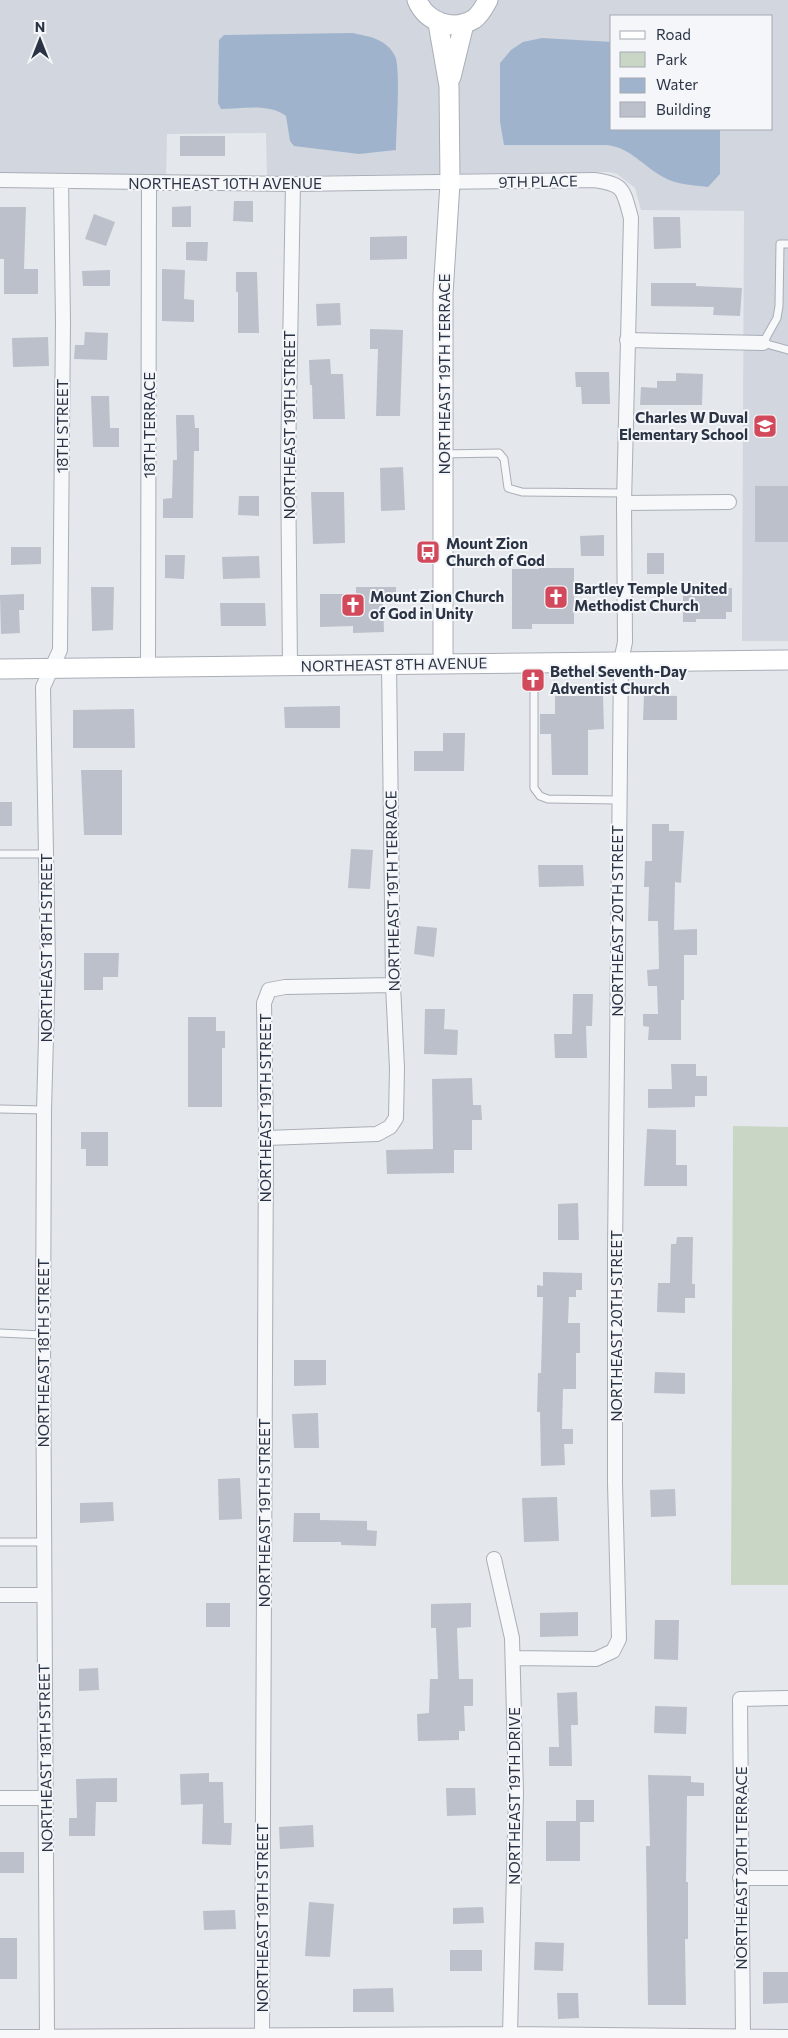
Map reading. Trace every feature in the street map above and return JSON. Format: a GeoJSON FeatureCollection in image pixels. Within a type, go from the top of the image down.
{"type":"FeatureCollection","features":[{"type":"Feature","properties":{"kind":"street"},"geometry":{"type":"LineString","coordinates":[[414,1],[423,12],[438,23],[451,25],[464,24],[474,19],[488,0]]}},
{"type":"Feature","properties":{"kind":"street","name":"NORTHEAST 19TH TERRACE"},"geometry":{"type":"LineString","coordinates":[[438,23],[449,86],[450,183],[443,294],[443,663]]}},
{"type":"Feature","properties":{"kind":"street","name":"NORTHEAST 19TH TERRACE"},"geometry":{"type":"LineString","coordinates":[[449,86],[464,24]]}},
{"type":"Feature","properties":{"kind":"street","name":"NORTHEAST 10TH AVENUE"},"geometry":{"type":"LineString","coordinates":[[0,180],[293,184],[450,183]]}},
{"type":"Feature","properties":{"kind":"street","name":"9TH PLACE"},"geometry":{"type":"LineString","coordinates":[[450,183],[594,180],[613,182],[624,192]]}},
{"type":"Feature","properties":{"kind":"street","name":"18TH STREET"},"geometry":{"type":"LineString","coordinates":[[52,669],[60,650],[63,322],[61,182]]}},
{"type":"Feature","properties":{"kind":"street","name":"18TH TERRACE"},"geometry":{"type":"LineString","coordinates":[[148,668],[149,183]]}},
{"type":"Feature","properties":{"kind":"street","name":"NORTHEAST 19TH STREET"},"geometry":{"type":"LineString","coordinates":[[290,666],[288,461],[293,184]]}},
{"type":"Feature","properties":{"kind":"street","name":"NORTHEAST 20TH STREET"},"geometry":{"type":"LineString","coordinates":[[512,1658],[596,1659],[613,1651],[618,1639],[615,1483],[618,800],[621,661],[625,642],[627,340],[631,218],[624,192]]}},
{"type":"Feature","properties":{"kind":"street"},"geometry":{"type":"LineString","coordinates":[[627,340],[764,343]]}},
{"type":"Feature","properties":{"kind":"street"},"geometry":{"type":"LineString","coordinates":[[625,498],[729,502]]}},
{"type":"Feature","properties":{"kind":"street","name":"NORTHEAST 8TH AVENUE"},"geometry":{"type":"LineString","coordinates":[[0,669],[788,660]]}},
{"type":"Feature","properties":{"kind":"street","name":"NORTHEAST 19TH TERRACE"},"geometry":{"type":"LineString","coordinates":[[266,1138],[377,1134],[390,1127],[396,1118],[397,1068],[393,985],[389,664]]}},
{"type":"Feature","properties":{"kind":"street","name":"NORTHEAST 18TH STREET"},"geometry":{"type":"LineString","coordinates":[[47,2038],[43,1334],[44,1110],[48,966],[44,688],[52,669]]}},
{"type":"Feature","properties":{"kind":"street","name":"NORTHEAST 19TH STREET"},"geometry":{"type":"LineString","coordinates":[[262,2036],[266,1138],[264,1003],[269,990],[285,987],[393,985]]}},
{"type":"Feature","properties":{"kind":"street","name":"NORTHEAST 19TH DRIVE"},"geometry":{"type":"LineString","coordinates":[[494,1559],[512,1638],[516,1793],[510,2034]]}},
{"type":"Feature","properties":{"kind":"street"},"geometry":{"type":"LineString","coordinates":[[0,1595],[43,1595]]}},
{"type":"Feature","properties":{"kind":"street","name":"NORTHEAST 20TH TERRACE"},"geometry":{"type":"LineString","coordinates":[[742,2036],[740,1699],[788,1698]]}},
{"type":"Feature","properties":{"kind":"street"},"geometry":{"type":"LineString","coordinates":[[0,1798],[46,1798]]}},
{"type":"Feature","properties":{"kind":"street"},"geometry":{"type":"LineString","coordinates":[[740,1878],[788,1878]]}},
{"type":"Feature","properties":{"kind":"street"},"geometry":{"type":"LineString","coordinates":[[0,2037],[510,2034],[614,2037],[788,2037]]}},
{"type":"Feature","properties":{"kind":"lane"},"geometry":{"type":"LineString","coordinates":[[788,244],[780,244],[777,318],[764,343],[788,350]]}},
{"type":"Feature","properties":{"kind":"lane"},"geometry":{"type":"LineString","coordinates":[[443,454],[499,453],[504,459],[508,488],[522,492],[625,498]]}},
{"type":"Feature","properties":{"kind":"lane"},"geometry":{"type":"LineString","coordinates":[[534,662],[534,788],[540,796],[548,799],[618,800]]}},
{"type":"Feature","properties":{"kind":"lane"},"geometry":{"type":"LineString","coordinates":[[0,854],[46,854]]}},
{"type":"Feature","properties":{"kind":"lane"},"geometry":{"type":"LineString","coordinates":[[0,1109],[44,1110]]}},
{"type":"Feature","properties":{"kind":"lane"},"geometry":{"type":"LineString","coordinates":[[0,1334],[43,1334]]}},
{"type":"Feature","properties":{"kind":"lane"},"geometry":{"type":"LineString","coordinates":[[0,1542],[43,1542]]}},
{"type":"Feature","properties":{"kind":"shaded area"},"geometry":{"type":"Polygon","coordinates":[[[0,0],[788,0],[788,641],[742,641],[744,211],[641,210],[635,188],[617,174],[609,172],[267,176],[266,133],[167,134],[166,175],[0,175],[0,0]]]}},
{"type":"Feature","properties":{"kind":"green space"},"geometry":{"type":"Polygon","coordinates":[[[733,1126],[788,1127],[788,1585],[731,1585],[733,1126]]]}},
{"type":"Feature","properties":{"kind":"water"},"geometry":{"type":"Polygon","coordinates":[[[352,33],[371,37],[382,42],[392,50],[395,56],[398,73],[396,150],[359,154],[294,146],[290,141],[286,116],[279,112],[263,108],[221,109],[218,103],[219,40],[224,35],[352,33]]]}},
{"type":"Feature","properties":{"kind":"water"},"geometry":{"type":"Polygon","coordinates":[[[542,38],[610,42],[610,130],[720,130],[720,174],[708,187],[691,185],[674,182],[663,177],[623,150],[607,145],[504,145],[500,122],[500,63],[511,50],[523,42],[542,38]]]}},
{"type":"Feature","properties":{"kind":"building"},"geometry":{"type":"Polygon","coordinates":[[[180,136],[225,136],[225,156],[180,156],[180,136]]]}},
{"type":"Feature","properties":{"kind":"building"},"geometry":{"type":"Polygon","coordinates":[[[234,201],[253,201],[253,222],[233,221],[234,201]]]}},
{"type":"Feature","properties":{"kind":"building"},"geometry":{"type":"Polygon","coordinates":[[[191,206],[191,227],[172,227],[172,207],[191,206]]]}},
{"type":"Feature","properties":{"kind":"building"},"geometry":{"type":"Polygon","coordinates":[[[0,207],[26,207],[24,269],[38,269],[38,294],[4,294],[4,259],[0,259],[0,207]]]}},
{"type":"Feature","properties":{"kind":"building"},"geometry":{"type":"Polygon","coordinates":[[[94,214],[115,222],[106,246],[85,239],[94,214]]]}},
{"type":"Feature","properties":{"kind":"building"},"geometry":{"type":"Polygon","coordinates":[[[653,217],[680,217],[681,248],[654,249],[653,217]]]}},
{"type":"Feature","properties":{"kind":"building"},"geometry":{"type":"Polygon","coordinates":[[[407,236],[407,259],[370,260],[370,237],[407,236]]]}},
{"type":"Feature","properties":{"kind":"building"},"geometry":{"type":"Polygon","coordinates":[[[186,242],[208,242],[207,261],[186,260],[186,242]]]}},
{"type":"Feature","properties":{"kind":"building"},"geometry":{"type":"Polygon","coordinates":[[[162,269],[185,270],[184,299],[194,300],[194,322],[162,321],[162,269]]]}},
{"type":"Feature","properties":{"kind":"building"},"geometry":{"type":"Polygon","coordinates":[[[110,270],[110,286],[83,286],[82,271],[110,270]]]}},
{"type":"Feature","properties":{"kind":"building"},"geometry":{"type":"Polygon","coordinates":[[[236,272],[257,272],[259,333],[238,333],[236,272]]]}},
{"type":"Feature","properties":{"kind":"building"},"geometry":{"type":"Polygon","coordinates":[[[651,283],[696,283],[696,286],[742,288],[740,316],[713,315],[714,307],[651,306],[651,283]]]}},
{"type":"Feature","properties":{"kind":"building"},"geometry":{"type":"Polygon","coordinates":[[[340,303],[341,325],[317,326],[316,304],[340,303]]]}},
{"type":"Feature","properties":{"kind":"building"},"geometry":{"type":"Polygon","coordinates":[[[370,329],[403,330],[400,416],[376,416],[378,349],[370,349],[370,329]]]}},
{"type":"Feature","properties":{"kind":"building"},"geometry":{"type":"Polygon","coordinates":[[[85,332],[108,333],[107,360],[74,359],[75,345],[84,345],[85,332]]]}},
{"type":"Feature","properties":{"kind":"building"},"geometry":{"type":"Polygon","coordinates":[[[48,337],[49,366],[13,367],[12,338],[48,337]]]}},
{"type":"Feature","properties":{"kind":"building"},"geometry":{"type":"Polygon","coordinates":[[[330,359],[331,374],[343,374],[345,419],[313,419],[309,360],[330,359]]]}},
{"type":"Feature","properties":{"kind":"building"},"geometry":{"type":"Polygon","coordinates":[[[575,372],[609,372],[610,404],[582,404],[581,387],[576,387],[575,372]]]}},
{"type":"Feature","properties":{"kind":"building"},"geometry":{"type":"Polygon","coordinates":[[[676,373],[703,374],[702,405],[640,405],[641,387],[657,388],[657,381],[676,381],[676,373]]]}},
{"type":"Feature","properties":{"kind":"building"},"geometry":{"type":"Polygon","coordinates":[[[91,396],[109,396],[110,428],[119,428],[119,447],[93,447],[91,396]]]}},
{"type":"Feature","properties":{"kind":"building"},"geometry":{"type":"Polygon","coordinates":[[[176,415],[194,415],[195,428],[199,428],[199,451],[194,451],[193,518],[163,518],[163,499],[172,498],[173,460],[177,460],[176,415]]]}},
{"type":"Feature","properties":{"kind":"building"},"geometry":{"type":"Polygon","coordinates":[[[403,467],[405,510],[381,511],[380,468],[403,467]]]}},
{"type":"Feature","properties":{"kind":"building"},"geometry":{"type":"Polygon","coordinates":[[[755,486],[788,486],[788,542],[755,542],[755,486]]]}},
{"type":"Feature","properties":{"kind":"building"},"geometry":{"type":"Polygon","coordinates":[[[311,492],[344,492],[345,543],[313,544],[311,492]]]}},
{"type":"Feature","properties":{"kind":"building"},"geometry":{"type":"Polygon","coordinates":[[[239,496],[259,496],[259,516],[238,515],[239,496]]]}},
{"type":"Feature","properties":{"kind":"building"},"geometry":{"type":"Polygon","coordinates":[[[604,535],[604,556],[581,556],[580,536],[604,535]]]}},
{"type":"Feature","properties":{"kind":"building"},"geometry":{"type":"Polygon","coordinates":[[[11,547],[41,547],[41,564],[11,565],[11,547]]]}},
{"type":"Feature","properties":{"kind":"building"},"geometry":{"type":"Polygon","coordinates":[[[647,553],[664,553],[664,574],[647,574],[647,553]]]}},
{"type":"Feature","properties":{"kind":"building"},"geometry":{"type":"Polygon","coordinates":[[[165,555],[185,555],[184,579],[165,578],[165,555]]]}},
{"type":"Feature","properties":{"kind":"building"},"geometry":{"type":"Polygon","coordinates":[[[259,556],[260,578],[223,579],[222,557],[259,556]]]}},
{"type":"Feature","properties":{"kind":"building"},"geometry":{"type":"Polygon","coordinates":[[[574,568],[574,624],[532,624],[532,629],[512,629],[512,569],[574,568]]]}},
{"type":"Feature","properties":{"kind":"building"},"geometry":{"type":"Polygon","coordinates":[[[91,587],[114,587],[113,630],[92,631],[91,587]]]}},
{"type":"Feature","properties":{"kind":"building"},"geometry":{"type":"Polygon","coordinates":[[[356,587],[396,587],[396,603],[383,603],[384,632],[353,633],[353,626],[320,627],[320,594],[356,594],[356,587]]]}},
{"type":"Feature","properties":{"kind":"building"},"geometry":{"type":"Polygon","coordinates":[[[683,588],[732,588],[732,612],[726,612],[726,619],[696,619],[696,622],[683,622],[683,588]]]}},
{"type":"Feature","properties":{"kind":"building"},"geometry":{"type":"Polygon","coordinates":[[[24,594],[24,610],[19,610],[20,633],[1,634],[0,595],[24,594]]]}},
{"type":"Feature","properties":{"kind":"building"},"geometry":{"type":"Polygon","coordinates":[[[220,603],[265,603],[266,626],[221,626],[220,603]]]}},
{"type":"Feature","properties":{"kind":"building"},"geometry":{"type":"Polygon","coordinates":[[[644,695],[677,696],[677,720],[643,720],[644,695]]]}},
{"type":"Feature","properties":{"kind":"building"},"geometry":{"type":"Polygon","coordinates":[[[555,696],[603,696],[604,729],[588,730],[588,775],[552,775],[551,734],[540,734],[540,714],[555,714],[555,696]]]}},
{"type":"Feature","properties":{"kind":"building"},"geometry":{"type":"Polygon","coordinates":[[[340,706],[340,728],[285,728],[284,707],[340,706]]]}},
{"type":"Feature","properties":{"kind":"building"},"geometry":{"type":"Polygon","coordinates":[[[134,709],[135,748],[73,748],[73,710],[134,709]]]}},
{"type":"Feature","properties":{"kind":"building"},"geometry":{"type":"Polygon","coordinates":[[[443,733],[465,733],[464,771],[414,771],[414,751],[443,751],[443,733]]]}},
{"type":"Feature","properties":{"kind":"building"},"geometry":{"type":"Polygon","coordinates":[[[81,770],[122,770],[122,835],[84,835],[81,770]]]}},
{"type":"Feature","properties":{"kind":"building"},"geometry":{"type":"Polygon","coordinates":[[[0,802],[12,802],[12,826],[0,826],[0,802]]]}},
{"type":"Feature","properties":{"kind":"building"},"geometry":{"type":"Polygon","coordinates":[[[652,824],[669,824],[669,831],[684,831],[681,883],[675,882],[674,930],[697,929],[697,955],[684,955],[684,1000],[681,1000],[681,1040],[648,1040],[649,1027],[643,1026],[643,1014],[658,1014],[657,986],[648,986],[647,970],[659,969],[658,921],[648,921],[649,887],[644,887],[645,861],[652,861],[652,824]]]}},
{"type":"Feature","properties":{"kind":"building"},"geometry":{"type":"Polygon","coordinates":[[[351,849],[373,850],[370,889],[348,888],[351,849]]]}},
{"type":"Feature","properties":{"kind":"building"},"geometry":{"type":"Polygon","coordinates":[[[538,865],[583,865],[584,886],[539,887],[538,865]]]}},
{"type":"Feature","properties":{"kind":"building"},"geometry":{"type":"Polygon","coordinates":[[[417,926],[437,928],[434,957],[414,954],[417,926]]]}},
{"type":"Feature","properties":{"kind":"building"},"geometry":{"type":"Polygon","coordinates":[[[84,953],[119,953],[118,977],[103,977],[103,990],[84,990],[84,953]]]}},
{"type":"Feature","properties":{"kind":"building"},"geometry":{"type":"Polygon","coordinates":[[[573,994],[593,994],[592,1026],[586,1026],[587,1058],[555,1058],[554,1034],[572,1034],[573,994]]]}},
{"type":"Feature","properties":{"kind":"building"},"geometry":{"type":"Polygon","coordinates":[[[425,1009],[445,1009],[444,1029],[458,1030],[457,1055],[424,1054],[425,1009]]]}},
{"type":"Feature","properties":{"kind":"building"},"geometry":{"type":"Polygon","coordinates":[[[188,1017],[216,1017],[216,1031],[225,1031],[225,1048],[222,1048],[222,1107],[188,1107],[188,1017]]]}},
{"type":"Feature","properties":{"kind":"building"},"geometry":{"type":"Polygon","coordinates":[[[671,1064],[696,1064],[696,1076],[707,1076],[707,1096],[695,1096],[695,1107],[648,1108],[648,1089],[672,1089],[671,1064]]]}},
{"type":"Feature","properties":{"kind":"building"},"geometry":{"type":"Polygon","coordinates":[[[472,1078],[473,1105],[481,1105],[482,1120],[472,1120],[472,1150],[454,1150],[454,1173],[387,1174],[386,1150],[433,1149],[432,1079],[472,1078]]]}},
{"type":"Feature","properties":{"kind":"building"},"geometry":{"type":"Polygon","coordinates":[[[647,1129],[676,1130],[676,1165],[687,1165],[687,1186],[644,1186],[647,1129]]]}},
{"type":"Feature","properties":{"kind":"building"},"geometry":{"type":"Polygon","coordinates":[[[81,1132],[108,1132],[108,1166],[86,1166],[86,1149],[81,1149],[81,1132]]]}},
{"type":"Feature","properties":{"kind":"building"},"geometry":{"type":"Polygon","coordinates":[[[578,1203],[579,1240],[558,1240],[558,1204],[578,1203]]]}},
{"type":"Feature","properties":{"kind":"building"},"geometry":{"type":"Polygon","coordinates":[[[677,1237],[693,1237],[692,1284],[695,1284],[695,1298],[685,1298],[685,1313],[657,1312],[658,1283],[670,1283],[671,1244],[676,1244],[677,1237]]]}},
{"type":"Feature","properties":{"kind":"building"},"geometry":{"type":"Polygon","coordinates":[[[543,1272],[582,1273],[582,1290],[576,1290],[576,1297],[569,1297],[568,1323],[580,1323],[580,1353],[576,1353],[576,1389],[563,1389],[562,1429],[573,1429],[573,1444],[564,1444],[565,1465],[541,1466],[540,1412],[537,1412],[538,1373],[541,1373],[543,1297],[537,1297],[537,1285],[543,1286],[543,1272]]]}},
{"type":"Feature","properties":{"kind":"building"},"geometry":{"type":"Polygon","coordinates":[[[294,1360],[326,1360],[326,1385],[294,1386],[294,1360]]]}},
{"type":"Feature","properties":{"kind":"building"},"geometry":{"type":"Polygon","coordinates":[[[655,1372],[685,1373],[685,1394],[654,1393],[655,1372]]]}},
{"type":"Feature","properties":{"kind":"building"},"geometry":{"type":"Polygon","coordinates":[[[318,1413],[319,1448],[294,1448],[292,1414],[318,1413]]]}},
{"type":"Feature","properties":{"kind":"building"},"geometry":{"type":"Polygon","coordinates":[[[240,1478],[242,1519],[219,1520],[218,1479],[240,1478]]]}},
{"type":"Feature","properties":{"kind":"building"},"geometry":{"type":"Polygon","coordinates":[[[675,1489],[676,1516],[651,1517],[650,1490],[675,1489]]]}},
{"type":"Feature","properties":{"kind":"building"},"geometry":{"type":"Polygon","coordinates":[[[557,1497],[559,1541],[524,1542],[522,1498],[557,1497]]]}},
{"type":"Feature","properties":{"kind":"building"},"geometry":{"type":"Polygon","coordinates":[[[113,1502],[114,1521],[80,1523],[80,1503],[113,1502]]]}},
{"type":"Feature","properties":{"kind":"building"},"geometry":{"type":"Polygon","coordinates":[[[294,1513],[320,1513],[320,1520],[367,1521],[367,1530],[377,1531],[376,1546],[341,1545],[341,1542],[293,1542],[294,1513]]]}},
{"type":"Feature","properties":{"kind":"building"},"geometry":{"type":"Polygon","coordinates":[[[206,1603],[230,1603],[230,1627],[206,1627],[206,1603]]]}},
{"type":"Feature","properties":{"kind":"building"},"geometry":{"type":"Polygon","coordinates":[[[471,1603],[471,1627],[457,1628],[459,1679],[473,1679],[473,1706],[464,1706],[465,1731],[459,1731],[459,1740],[418,1741],[417,1714],[429,1713],[430,1679],[438,1679],[436,1628],[431,1628],[431,1604],[471,1603]]]}},
{"type":"Feature","properties":{"kind":"building"},"geometry":{"type":"Polygon","coordinates":[[[578,1612],[578,1636],[540,1637],[540,1613],[578,1612]]]}},
{"type":"Feature","properties":{"kind":"building"},"geometry":{"type":"Polygon","coordinates":[[[655,1620],[679,1620],[678,1660],[654,1659],[655,1620]]]}},
{"type":"Feature","properties":{"kind":"building"},"geometry":{"type":"Polygon","coordinates":[[[98,1668],[99,1690],[79,1691],[79,1669],[98,1668]]]}},
{"type":"Feature","properties":{"kind":"building"},"geometry":{"type":"Polygon","coordinates":[[[577,1692],[578,1725],[571,1725],[572,1766],[549,1766],[549,1747],[559,1747],[557,1693],[577,1692]]]}},
{"type":"Feature","properties":{"kind":"building"},"geometry":{"type":"Polygon","coordinates":[[[655,1706],[687,1707],[686,1734],[654,1733],[655,1706]]]}},
{"type":"Feature","properties":{"kind":"building"},"geometry":{"type":"Polygon","coordinates":[[[209,1773],[209,1782],[223,1782],[224,1823],[232,1823],[231,1845],[202,1844],[203,1804],[181,1805],[180,1774],[209,1773]]]}},
{"type":"Feature","properties":{"kind":"building"},"geometry":{"type":"Polygon","coordinates":[[[648,1775],[691,1776],[691,1782],[704,1783],[704,1796],[687,1796],[686,1882],[688,1882],[688,1939],[685,1939],[686,2005],[648,2005],[646,1846],[650,1846],[648,1775]]]}},
{"type":"Feature","properties":{"kind":"building"},"geometry":{"type":"Polygon","coordinates":[[[117,1778],[117,1802],[96,1802],[95,1836],[69,1836],[69,1818],[77,1818],[76,1779],[117,1778]]]}},
{"type":"Feature","properties":{"kind":"building"},"geometry":{"type":"Polygon","coordinates":[[[446,1788],[475,1788],[476,1815],[447,1816],[446,1788]]]}},
{"type":"Feature","properties":{"kind":"building"},"geometry":{"type":"Polygon","coordinates":[[[576,1800],[594,1800],[594,1822],[580,1822],[580,1861],[546,1861],[546,1821],[576,1821],[576,1800]]]}},
{"type":"Feature","properties":{"kind":"building"},"geometry":{"type":"Polygon","coordinates":[[[313,1825],[314,1847],[280,1849],[279,1827],[313,1825]]]}},
{"type":"Feature","properties":{"kind":"building"},"geometry":{"type":"Polygon","coordinates":[[[0,1852],[24,1852],[24,1873],[0,1873],[0,1852]]]}},
{"type":"Feature","properties":{"kind":"building"},"geometry":{"type":"Polygon","coordinates":[[[309,1902],[334,1904],[330,1957],[305,1956],[309,1902]]]}},
{"type":"Feature","properties":{"kind":"building"},"geometry":{"type":"Polygon","coordinates":[[[483,1907],[484,1923],[453,1924],[453,1908],[483,1907]]]}},
{"type":"Feature","properties":{"kind":"building"},"geometry":{"type":"Polygon","coordinates":[[[235,1910],[236,1929],[204,1930],[203,1911],[235,1910]]]}},
{"type":"Feature","properties":{"kind":"building"},"geometry":{"type":"Polygon","coordinates":[[[0,1938],[17,1938],[17,1979],[0,1979],[0,1938]]]}},
{"type":"Feature","properties":{"kind":"building"},"geometry":{"type":"Polygon","coordinates":[[[535,1942],[564,1943],[563,1971],[534,1970],[535,1942]]]}},
{"type":"Feature","properties":{"kind":"building"},"geometry":{"type":"Polygon","coordinates":[[[450,1950],[482,1950],[482,1971],[450,1971],[450,1950]]]}},
{"type":"Feature","properties":{"kind":"building"},"geometry":{"type":"Polygon","coordinates":[[[763,1972],[788,1972],[788,2003],[763,2004],[763,1972]]]}},
{"type":"Feature","properties":{"kind":"building"},"geometry":{"type":"Polygon","coordinates":[[[393,1988],[394,2012],[353,2012],[353,1989],[393,1988]]]}},
{"type":"Feature","properties":{"kind":"building"},"geometry":{"type":"Polygon","coordinates":[[[557,1993],[578,1993],[579,2018],[558,2019],[557,1993]]]}},
{"type":"Feature","properties":{"kind":"place","name":"Charles W Duval Elementary School"},"geometry":{"type":"Point","coordinates":[765,426]}},
{"type":"Feature","properties":{"kind":"place","name":"Mount Zion Church of God"},"geometry":{"type":"Point","coordinates":[428,552]}},
{"type":"Feature","properties":{"kind":"place","name":"Bartley Temple United Methodist Church"},"geometry":{"type":"Point","coordinates":[556,597]}},
{"type":"Feature","properties":{"kind":"place","name":"Mount Zion Church of God in Unity"},"geometry":{"type":"Point","coordinates":[353,605]}},
{"type":"Feature","properties":{"kind":"place","name":"Bethel Seventh-Day Adventist Church"},"geometry":{"type":"Point","coordinates":[533,680]}}]}
